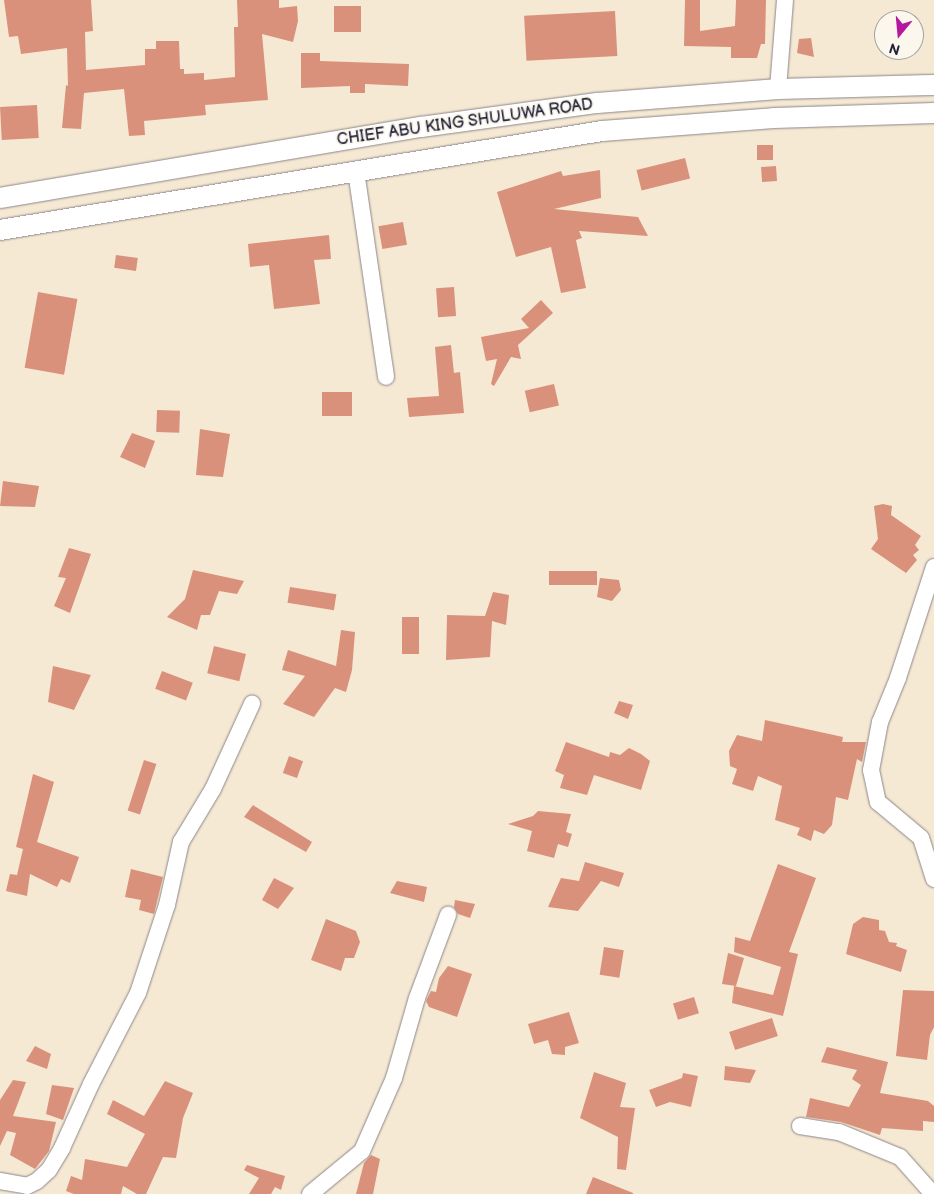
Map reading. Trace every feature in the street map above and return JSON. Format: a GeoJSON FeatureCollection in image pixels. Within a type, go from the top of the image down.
{"type":"FeatureCollection","features":[{"type":"Feature","properties":{"kind":"street"},"geometry":{"type":"LineString","coordinates":[[778,88],[785,0]]}},
{"type":"Feature","properties":{"kind":"street","name":"CHIEF ABU KING SHULUWA ROAD"},"geometry":{"type":"LineString","coordinates":[[0,198],[421,127],[597,103],[778,88],[934,85]]}},
{"type":"Feature","properties":{"kind":"street"},"geometry":{"type":"LineString","coordinates":[[0,230],[602,131],[774,118],[934,113]]}},
{"type":"Feature","properties":{"kind":"street"},"geometry":{"type":"LineString","coordinates":[[421,127],[424,160]]}},
{"type":"Feature","properties":{"kind":"street"},"geometry":{"type":"LineString","coordinates":[[356,171],[386,377]]}},
{"type":"Feature","properties":{"kind":"street"},"geometry":{"type":"LineString","coordinates":[[934,567],[898,678],[880,722],[871,770],[878,802],[921,838],[934,879]]}},
{"type":"Feature","properties":{"kind":"street"},"geometry":{"type":"LineString","coordinates":[[0,1182],[27,1186],[38,1181],[49,1170],[62,1148],[91,1084],[138,993],[165,913],[181,842],[213,789],[252,704]]}},
{"type":"Feature","properties":{"kind":"street"},"geometry":{"type":"LineString","coordinates":[[310,1194],[362,1151],[394,1078],[418,998],[448,914]]}},
{"type":"Feature","properties":{"kind":"street"},"geometry":{"type":"LineString","coordinates":[[800,1126],[839,1132],[900,1157],[933,1194]]}},
{"type":"Feature","properties":{"kind":"building"},"geometry":{"type":"Polygon","coordinates":[[[4,0],[91,0],[93,31],[85,32],[86,70],[145,65],[145,49],[156,49],[156,41],[179,41],[180,69],[184,69],[184,74],[204,73],[204,80],[235,77],[234,27],[238,27],[237,0],[279,0],[279,8],[297,6],[298,21],[293,42],[262,34],[268,100],[205,105],[206,115],[144,121],[145,135],[129,136],[124,89],[84,93],[81,129],[62,128],[66,85],[68,86],[67,48],[21,54],[18,36],[9,37],[4,0]]]}},
{"type":"Feature","properties":{"kind":"building"},"geometry":{"type":"Polygon","coordinates":[[[685,0],[700,0],[700,31],[735,26],[736,0],[766,0],[765,44],[761,44],[757,58],[731,58],[731,47],[684,46],[685,0]]]}},
{"type":"Feature","properties":{"kind":"building"},"geometry":{"type":"Polygon","coordinates":[[[334,6],[361,6],[361,32],[334,32],[334,6]]]}},
{"type":"Feature","properties":{"kind":"building"},"geometry":{"type":"Polygon","coordinates":[[[615,11],[617,56],[526,61],[524,16],[615,11]]]}},
{"type":"Feature","properties":{"kind":"building"},"geometry":{"type":"Polygon","coordinates":[[[811,38],[814,57],[797,53],[799,39],[811,38]]]}},
{"type":"Feature","properties":{"kind":"building"},"geometry":{"type":"Polygon","coordinates":[[[301,53],[320,53],[320,61],[409,64],[408,86],[365,84],[365,93],[350,93],[350,86],[301,88],[301,53]]]}},
{"type":"Feature","properties":{"kind":"building"},"geometry":{"type":"Polygon","coordinates":[[[37,105],[39,138],[2,140],[0,107],[37,105]]]}},
{"type":"Feature","properties":{"kind":"building"},"geometry":{"type":"Polygon","coordinates":[[[757,145],[773,145],[773,160],[757,160],[757,145]]]}},
{"type":"Feature","properties":{"kind":"building"},"geometry":{"type":"Polygon","coordinates":[[[685,158],[690,178],[642,190],[636,170],[685,158]]]}},
{"type":"Feature","properties":{"kind":"building"},"geometry":{"type":"Polygon","coordinates":[[[776,166],[777,181],[762,182],[761,167],[776,166]]]}},
{"type":"Feature","properties":{"kind":"building"},"geometry":{"type":"Polygon","coordinates":[[[600,170],[601,198],[554,209],[638,217],[648,236],[579,231],[582,238],[576,240],[586,288],[561,293],[551,247],[516,257],[497,192],[561,171],[563,176],[600,170]]]}},
{"type":"Feature","properties":{"kind":"building"},"geometry":{"type":"Polygon","coordinates":[[[403,222],[407,245],[382,249],[378,226],[403,222]]]}},
{"type":"Feature","properties":{"kind":"building"},"geometry":{"type":"Polygon","coordinates":[[[329,235],[331,259],[314,260],[320,304],[274,309],[269,265],[250,267],[248,244],[329,235]]]}},
{"type":"Feature","properties":{"kind":"building"},"geometry":{"type":"Polygon","coordinates":[[[116,255],[138,258],[136,271],[114,268],[116,255]]]}},
{"type":"Feature","properties":{"kind":"building"},"geometry":{"type":"Polygon","coordinates":[[[454,287],[456,316],[438,317],[436,288],[454,287]]]}},
{"type":"Feature","properties":{"kind":"building"},"geometry":{"type":"Polygon","coordinates":[[[38,292],[77,299],[64,375],[25,368],[38,292]]]}},
{"type":"Feature","properties":{"kind":"building"},"geometry":{"type":"Polygon","coordinates":[[[541,300],[553,313],[518,345],[521,359],[511,357],[494,386],[491,384],[497,359],[486,361],[481,337],[529,328],[521,319],[541,300]]]}},
{"type":"Feature","properties":{"kind":"building"},"geometry":{"type":"Polygon","coordinates":[[[451,345],[454,373],[460,372],[464,413],[409,417],[407,398],[439,396],[435,347],[451,345]]]}},
{"type":"Feature","properties":{"kind":"building"},"geometry":{"type":"Polygon","coordinates":[[[554,384],[559,405],[530,412],[525,391],[554,384]]]}},
{"type":"Feature","properties":{"kind":"building"},"geometry":{"type":"Polygon","coordinates":[[[322,392],[352,392],[352,416],[322,416],[322,392]]]}},
{"type":"Feature","properties":{"kind":"building"},"geometry":{"type":"Polygon","coordinates":[[[157,410],[180,411],[179,433],[156,432],[157,410]]]}},
{"type":"Feature","properties":{"kind":"building"},"geometry":{"type":"Polygon","coordinates":[[[200,429],[230,434],[223,477],[196,475],[200,429]]]}},
{"type":"Feature","properties":{"kind":"building"},"geometry":{"type":"Polygon","coordinates":[[[132,433],[155,441],[145,468],[120,457],[132,433]]]}},
{"type":"Feature","properties":{"kind":"building"},"geometry":{"type":"Polygon","coordinates":[[[3,481],[39,486],[35,507],[0,506],[3,481]]]}},
{"type":"Feature","properties":{"kind":"building"},"geometry":{"type":"Polygon","coordinates":[[[883,504],[892,506],[891,515],[921,536],[915,545],[919,550],[913,555],[917,560],[906,573],[871,549],[878,539],[874,506],[883,504]]]}},
{"type":"Feature","properties":{"kind":"building"},"geometry":{"type":"Polygon","coordinates":[[[69,548],[91,554],[70,613],[54,606],[66,578],[58,577],[69,548]]]}},
{"type":"Feature","properties":{"kind":"building"},"geometry":{"type":"Polygon","coordinates":[[[193,570],[244,581],[237,594],[219,591],[210,615],[201,615],[197,630],[167,617],[185,599],[193,570]]]}},
{"type":"Feature","properties":{"kind":"building"},"geometry":{"type":"Polygon","coordinates":[[[549,571],[597,571],[597,585],[549,585],[549,571]]]}},
{"type":"Feature","properties":{"kind":"building"},"geometry":{"type":"Polygon","coordinates":[[[600,578],[619,580],[621,590],[612,601],[597,597],[600,578]]]}},
{"type":"Feature","properties":{"kind":"building"},"geometry":{"type":"Polygon","coordinates":[[[290,587],[336,594],[334,610],[287,603],[290,587]]]}},
{"type":"Feature","properties":{"kind":"building"},"geometry":{"type":"Polygon","coordinates":[[[493,592],[509,595],[506,625],[492,621],[490,657],[446,660],[447,615],[485,616],[493,592]]]}},
{"type":"Feature","properties":{"kind":"building"},"geometry":{"type":"Polygon","coordinates":[[[402,617],[419,617],[419,654],[402,654],[402,617]]]}},
{"type":"Feature","properties":{"kind":"building"},"geometry":{"type":"Polygon","coordinates":[[[341,630],[355,632],[352,670],[346,692],[335,688],[314,717],[283,704],[305,676],[282,670],[288,650],[336,666],[341,630]]]}},
{"type":"Feature","properties":{"kind":"building"},"geometry":{"type":"Polygon","coordinates":[[[214,646],[246,654],[239,681],[207,673],[214,646]]]}},
{"type":"Feature","properties":{"kind":"building"},"geometry":{"type":"Polygon","coordinates":[[[53,666],[91,675],[74,710],[48,702],[53,666]]]}},
{"type":"Feature","properties":{"kind":"building"},"geometry":{"type":"Polygon","coordinates":[[[162,671],[193,683],[186,701],[155,689],[162,671]]]}},
{"type":"Feature","properties":{"kind":"building"},"geometry":{"type":"Polygon","coordinates":[[[619,701],[633,705],[628,719],[614,713],[619,701]]]}},
{"type":"Feature","properties":{"kind":"building"},"geometry":{"type":"Polygon","coordinates":[[[765,720],[843,737],[842,742],[866,742],[862,762],[857,759],[848,800],[836,797],[832,825],[824,834],[814,830],[811,841],[797,835],[800,828],[775,820],[782,786],[758,776],[753,791],[732,784],[737,769],[730,766],[729,751],[737,735],[762,741],[765,720]]]}},
{"type":"Feature","properties":{"kind":"building"},"geometry":{"type":"Polygon","coordinates":[[[566,742],[609,757],[610,752],[620,755],[629,748],[641,754],[650,761],[641,790],[594,775],[587,795],[560,788],[564,775],[555,771],[566,742]]]}},
{"type":"Feature","properties":{"kind":"building"},"geometry":{"type":"Polygon","coordinates":[[[289,756],[303,761],[297,778],[283,773],[289,756]]]}},
{"type":"Feature","properties":{"kind":"building"},"geometry":{"type":"Polygon","coordinates":[[[144,760],[156,764],[140,814],[128,810],[144,760]]]}},
{"type":"Feature","properties":{"kind":"building"},"geometry":{"type":"Polygon","coordinates":[[[33,774],[54,782],[37,842],[79,857],[70,883],[61,879],[57,887],[30,874],[27,896],[6,891],[10,874],[17,875],[23,849],[16,847],[33,774]]]}},
{"type":"Feature","properties":{"kind":"building"},"geometry":{"type":"Polygon","coordinates":[[[253,805],[312,842],[306,852],[244,817],[253,805]]]}},
{"type":"Feature","properties":{"kind":"building"},"geometry":{"type":"Polygon","coordinates":[[[538,811],[571,814],[566,832],[572,834],[568,847],[558,844],[554,858],[527,851],[532,831],[508,824],[533,816],[538,811]]]}},
{"type":"Feature","properties":{"kind":"building"},"geometry":{"type":"Polygon","coordinates":[[[585,862],[624,873],[619,887],[601,881],[578,911],[548,907],[561,878],[579,881],[585,862]]]}},
{"type":"Feature","properties":{"kind":"building"},"geometry":{"type":"Polygon","coordinates":[[[778,864],[816,878],[789,952],[798,954],[783,1016],[732,1003],[734,986],[773,995],[781,967],[734,952],[735,937],[750,941],[778,864]]]}},
{"type":"Feature","properties":{"kind":"building"},"geometry":{"type":"Polygon","coordinates":[[[131,869],[163,877],[154,914],[139,910],[141,900],[125,897],[131,869]]]}},
{"type":"Feature","properties":{"kind":"building"},"geometry":{"type":"Polygon","coordinates":[[[274,878],[294,888],[278,909],[262,900],[274,878]]]}},
{"type":"Feature","properties":{"kind":"building"},"geometry":{"type":"Polygon","coordinates":[[[397,881],[427,887],[424,902],[390,893],[397,881]]]}},
{"type":"Feature","properties":{"kind":"building"},"geometry":{"type":"Polygon","coordinates":[[[455,900],[475,904],[470,918],[458,914],[454,907],[455,900]]]}},
{"type":"Feature","properties":{"kind":"building"},"geometry":{"type":"Polygon","coordinates":[[[863,917],[879,920],[879,930],[885,931],[889,942],[897,943],[896,946],[907,950],[901,972],[846,954],[853,924],[863,917]]]}},
{"type":"Feature","properties":{"kind":"building"},"geometry":{"type":"Polygon","coordinates":[[[326,919],[356,931],[360,942],[354,958],[345,958],[341,971],[311,960],[326,919]]]}},
{"type":"Feature","properties":{"kind":"building"},"geometry":{"type":"Polygon","coordinates":[[[604,947],[624,950],[619,978],[600,975],[604,947]]]}},
{"type":"Feature","properties":{"kind":"building"},"geometry":{"type":"Polygon","coordinates":[[[728,953],[744,958],[736,986],[722,984],[728,953]]]}},
{"type":"Feature","properties":{"kind":"building"},"geometry":{"type":"Polygon","coordinates":[[[448,966],[472,974],[457,1017],[429,1007],[426,1001],[431,991],[436,992],[439,978],[448,966]]]}},
{"type":"Feature","properties":{"kind":"building"},"geometry":{"type":"Polygon","coordinates":[[[903,990],[934,991],[934,1027],[930,1035],[927,1060],[896,1056],[903,990]]]}},
{"type":"Feature","properties":{"kind":"building"},"geometry":{"type":"Polygon","coordinates":[[[694,997],[699,1013],[678,1020],[673,1003],[694,997]]]}},
{"type":"Feature","properties":{"kind":"building"},"geometry":{"type":"Polygon","coordinates":[[[569,1012],[579,1043],[565,1047],[565,1055],[552,1054],[548,1040],[534,1044],[528,1024],[569,1012]]]}},
{"type":"Feature","properties":{"kind":"building"},"geometry":{"type":"Polygon","coordinates":[[[772,1018],[778,1036],[735,1050],[729,1032],[772,1018]]]}},
{"type":"Feature","properties":{"kind":"building"},"geometry":{"type":"Polygon","coordinates":[[[35,1046],[51,1054],[47,1069],[26,1061],[35,1046]]]}},
{"type":"Feature","properties":{"kind":"building"},"geometry":{"type":"Polygon","coordinates":[[[827,1047],[888,1062],[880,1093],[928,1101],[934,1106],[934,1122],[923,1121],[923,1131],[882,1128],[880,1135],[841,1122],[806,1117],[810,1098],[849,1107],[861,1085],[852,1079],[857,1070],[821,1062],[827,1047]]]}},
{"type":"Feature","properties":{"kind":"building"},"geometry":{"type":"Polygon","coordinates":[[[725,1066],[756,1070],[750,1083],[724,1080],[725,1066]]]}},
{"type":"Feature","properties":{"kind":"building"},"geometry":{"type":"Polygon","coordinates":[[[594,1072],[626,1083],[620,1107],[635,1108],[626,1170],[617,1169],[618,1137],[580,1118],[594,1072]]]}},
{"type":"Feature","properties":{"kind":"building"},"geometry":{"type":"Polygon","coordinates":[[[683,1073],[698,1076],[691,1107],[670,1102],[656,1107],[649,1090],[682,1078],[683,1073]]]}},
{"type":"Feature","properties":{"kind":"building"},"geometry":{"type":"Polygon","coordinates":[[[13,1080],[26,1082],[13,1116],[56,1122],[49,1151],[35,1169],[10,1155],[16,1133],[7,1131],[0,1146],[0,1100],[13,1080]]]}},
{"type":"Feature","properties":{"kind":"building"},"geometry":{"type":"Polygon","coordinates":[[[165,1081],[193,1093],[183,1118],[176,1158],[163,1157],[146,1194],[137,1194],[123,1186],[121,1194],[74,1194],[66,1191],[71,1176],[82,1180],[85,1159],[127,1167],[145,1134],[107,1114],[113,1100],[144,1116],[165,1081]]]}},
{"type":"Feature","properties":{"kind":"building"},"geometry":{"type":"Polygon","coordinates":[[[52,1085],[74,1088],[63,1120],[46,1114],[52,1085]]]}},
{"type":"Feature","properties":{"kind":"building"},"geometry":{"type":"Polygon","coordinates":[[[371,1155],[380,1159],[373,1194],[356,1194],[364,1163],[371,1155]]]}},
{"type":"Feature","properties":{"kind":"building"},"geometry":{"type":"Polygon","coordinates":[[[247,1165],[285,1176],[281,1190],[275,1187],[271,1194],[249,1194],[259,1178],[244,1170],[247,1165]]]}},
{"type":"Feature","properties":{"kind":"building"},"geometry":{"type":"Polygon","coordinates":[[[593,1177],[633,1193],[633,1194],[586,1194],[593,1177]]]}}]}
